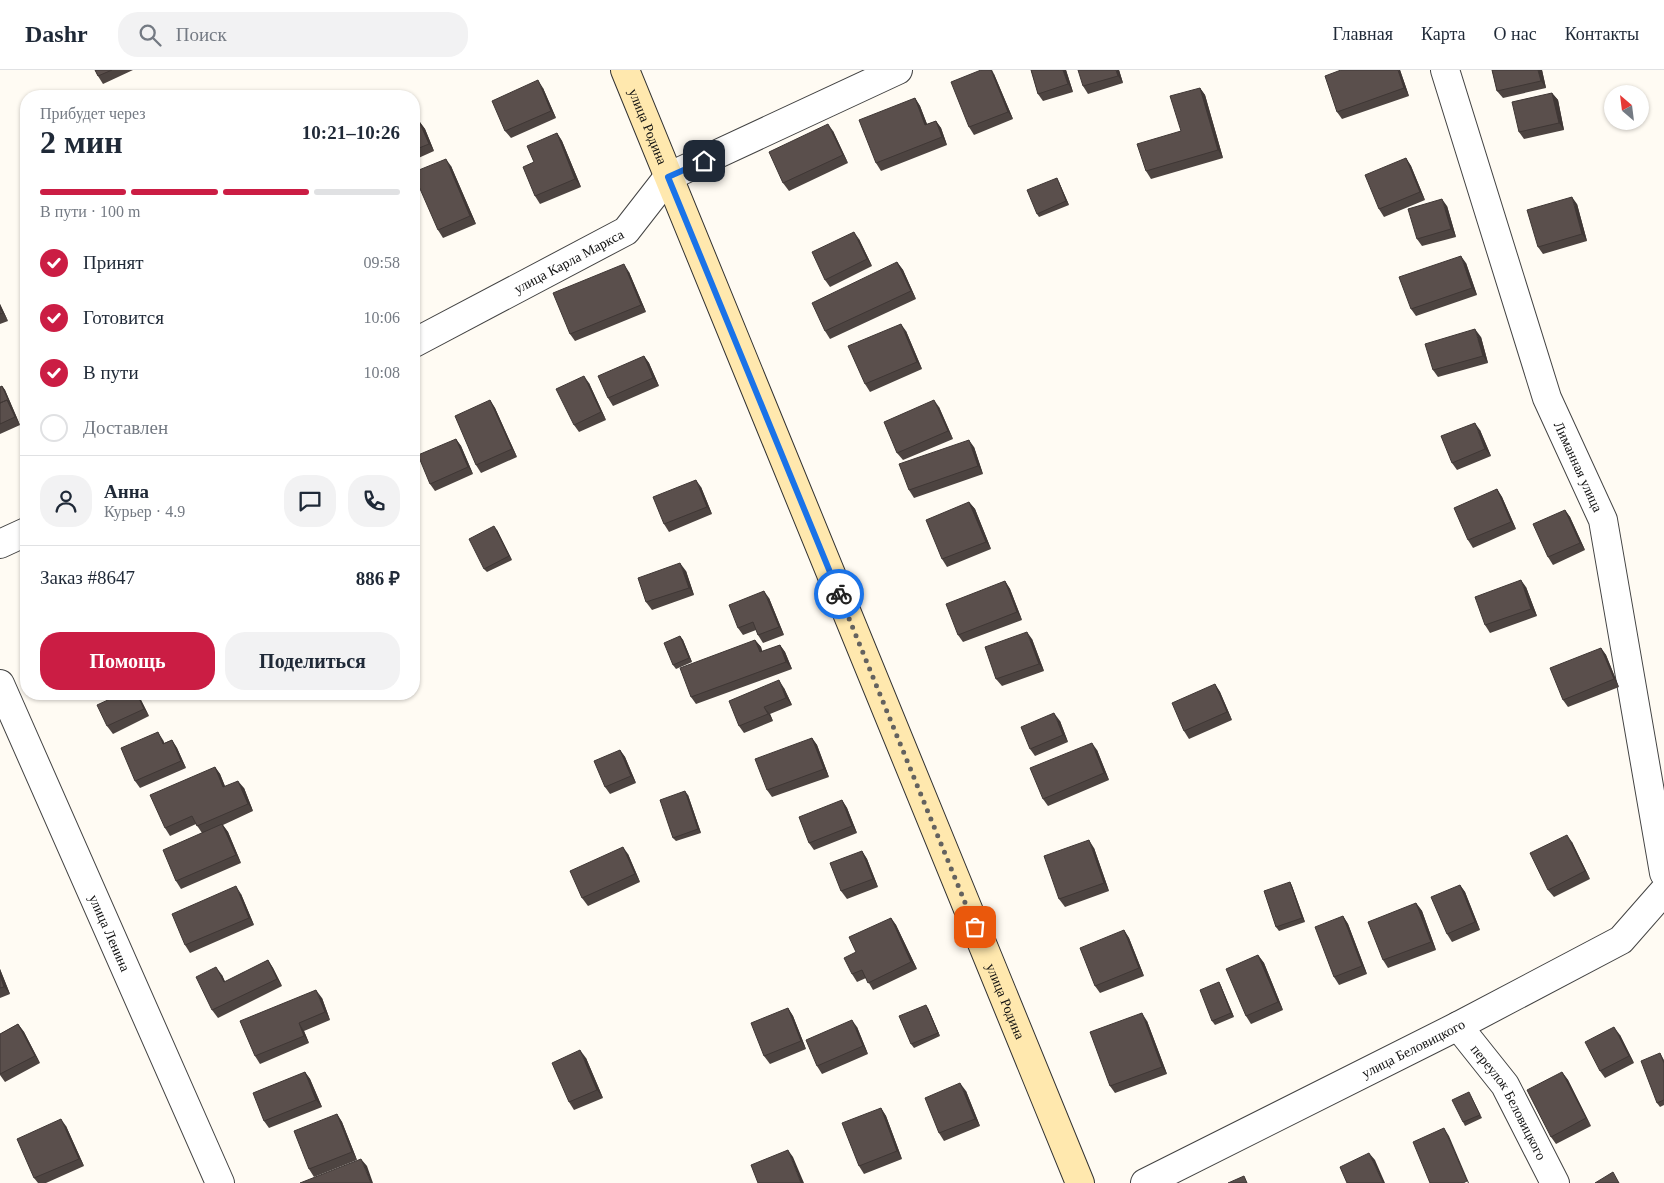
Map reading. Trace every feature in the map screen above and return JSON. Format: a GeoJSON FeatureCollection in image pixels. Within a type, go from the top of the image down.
{"type":"FeatureCollection","features":[{"type":"Feature","properties":{"kind":"street","name":"улица Родина"},"geometry":{"type":"LineString","coordinates":[[625,70],[1080,1183]]}},
{"type":"Feature","properties":{"kind":"street","name":"улица Карла Маркса"},"geometry":{"type":"LineString","coordinates":[[420,340],[626,231],[668,177],[898,70]]}},
{"type":"Feature","properties":{"kind":"street","name":"Лиманная улица"},"geometry":{"type":"LineString","coordinates":[[1445,70],[1547,398],[1603,520],[1664,873]]}},
{"type":"Feature","properties":{"kind":"street"},"geometry":{"type":"LineString","coordinates":[[0,544],[20,535]]}},
{"type":"Feature","properties":{"kind":"street","name":"улица Ленина"},"geometry":{"type":"LineString","coordinates":[[0,684],[220,1183]]}},
{"type":"Feature","properties":{"kind":"street","name":"улица Беловицкого"},"geometry":{"type":"LineString","coordinates":[[1145,1183],[1458,1026],[1621,940],[1664,891]]}},
{"type":"Feature","properties":{"kind":"street","name":"переулок Беловицкого"},"geometry":{"type":"LineString","coordinates":[[1458,1026],[1505,1085],[1555,1183]]}},
{"type":"Feature","properties":{"kind":"building"},"geometry":{"type":"Polygon","coordinates":[[[95,70],[112,70],[98,76],[95,70]]]}},
{"type":"Feature","properties":{"kind":"building"},"geometry":{"type":"Polygon","coordinates":[[[981,70],[991,70],[1008,112],[969,127],[951,82],[981,70]]]}},
{"type":"Feature","properties":{"kind":"building"},"geometry":{"type":"Polygon","coordinates":[[[1031,70],[1063,70],[1068,84],[1038,94],[1031,70]]]}},
{"type":"Feature","properties":{"kind":"building"},"geometry":{"type":"Polygon","coordinates":[[[1078,70],[1116,70],[1118,76],[1083,86],[1078,70]]]}},
{"type":"Feature","properties":{"kind":"building"},"geometry":{"type":"Polygon","coordinates":[[[1341,70],[1398,70],[1404,88],[1337,112],[1325,76],[1341,70]]]}},
{"type":"Feature","properties":{"kind":"building"},"geometry":{"type":"Polygon","coordinates":[[[1492,70],[1538,70],[1541,81],[1497,91],[1492,70]]]}},
{"type":"Feature","properties":{"kind":"building"},"geometry":{"type":"Polygon","coordinates":[[[538,80],[551,111],[505,131],[492,101],[538,80]]]}},
{"type":"Feature","properties":{"kind":"building"},"geometry":{"type":"Polygon","coordinates":[[[1200,88],[1218,150],[1146,171],[1137,144],[1181,131],[1170,96],[1200,88]]]}},
{"type":"Feature","properties":{"kind":"building"},"geometry":{"type":"Polygon","coordinates":[[[1552,93],[1559,123],[1519,132],[1512,102],[1552,93]]]}},
{"type":"Feature","properties":{"kind":"building"},"geometry":{"type":"Polygon","coordinates":[[[915,98],[925,125],[936,121],[942,137],[876,163],[859,120],[915,98]]]}},
{"type":"Feature","properties":{"kind":"building"},"geometry":{"type":"Polygon","coordinates":[[[420,123],[429,144],[420,148],[420,123]]]}},
{"type":"Feature","properties":{"kind":"building"},"geometry":{"type":"Polygon","coordinates":[[[828,124],[843,155],[783,183],[769,152],[828,124]]]}},
{"type":"Feature","properties":{"kind":"building"},"geometry":{"type":"Polygon","coordinates":[[[557,133],[575,179],[535,196],[523,167],[534,162],[527,146],[557,133]]]}},
{"type":"Feature","properties":{"kind":"building"},"geometry":{"type":"Polygon","coordinates":[[[1406,158],[1420,192],[1379,209],[1365,175],[1406,158]]]}},
{"type":"Feature","properties":{"kind":"building"},"geometry":{"type":"Polygon","coordinates":[[[446,159],[470,216],[438,230],[420,189],[420,170],[446,159]]]}},
{"type":"Feature","properties":{"kind":"building"},"geometry":{"type":"Polygon","coordinates":[[[1057,178],[1066,201],[1037,214],[1027,190],[1057,178]]]}},
{"type":"Feature","properties":{"kind":"building"},"geometry":{"type":"Polygon","coordinates":[[[1572,197],[1582,234],[1538,247],[1527,210],[1572,197]]]}},
{"type":"Feature","properties":{"kind":"building"},"geometry":{"type":"Polygon","coordinates":[[[1442,199],[1451,229],[1417,239],[1408,209],[1442,199]]]}},
{"type":"Feature","properties":{"kind":"building"},"geometry":{"type":"Polygon","coordinates":[[[854,232],[867,259],[825,280],[812,252],[854,232]]]}},
{"type":"Feature","properties":{"kind":"building"},"geometry":{"type":"Polygon","coordinates":[[[1461,256],[1472,288],[1411,309],[1399,277],[1461,256]]]}},
{"type":"Feature","properties":{"kind":"building"},"geometry":{"type":"Polygon","coordinates":[[[897,262],[911,291],[825,331],[812,303],[897,262]]]}},
{"type":"Feature","properties":{"kind":"building"},"geometry":{"type":"Polygon","coordinates":[[[624,264],[641,305],[570,334],[553,293],[624,264]]]}},
{"type":"Feature","properties":{"kind":"building"},"geometry":{"type":"Polygon","coordinates":[[[901,324],[917,362],[865,384],[848,346],[901,324]]]}},
{"type":"Feature","properties":{"kind":"building"},"geometry":{"type":"Polygon","coordinates":[[[1475,329],[1483,356],[1433,370],[1425,344],[1475,329]]]}},
{"type":"Feature","properties":{"kind":"building"},"geometry":{"type":"Polygon","coordinates":[[[644,356],[653,378],[608,398],[598,376],[644,356]]]}},
{"type":"Feature","properties":{"kind":"building"},"geometry":{"type":"Polygon","coordinates":[[[584,376],[601,412],[574,425],[556,389],[584,376]]]}},
{"type":"Feature","properties":{"kind":"building"},"geometry":{"type":"Polygon","coordinates":[[[2,386],[10,404],[7,400],[0,403],[0,387],[2,386]]]}},
{"type":"Feature","properties":{"kind":"building"},"geometry":{"type":"Polygon","coordinates":[[[7,400],[15,417],[0,424],[0,403],[7,400]]]}},
{"type":"Feature","properties":{"kind":"building"},"geometry":{"type":"Polygon","coordinates":[[[490,400],[512,449],[476,465],[455,416],[490,400]]]}},
{"type":"Feature","properties":{"kind":"building"},"geometry":{"type":"Polygon","coordinates":[[[934,400],[948,431],[897,453],[884,422],[934,400]]]}},
{"type":"Feature","properties":{"kind":"building"},"geometry":{"type":"Polygon","coordinates":[[[1475,423],[1485,449],[1452,463],[1441,436],[1475,423]]]}},
{"type":"Feature","properties":{"kind":"building"},"geometry":{"type":"Polygon","coordinates":[[[456,439],[468,467],[430,484],[420,460],[420,454],[456,439]]]}},
{"type":"Feature","properties":{"kind":"building"},"geometry":{"type":"Polygon","coordinates":[[[969,440],[978,466],[909,490],[899,464],[969,440]]]}},
{"type":"Feature","properties":{"kind":"building"},"geometry":{"type":"Polygon","coordinates":[[[696,480],[707,507],[664,524],[653,497],[696,480]]]}},
{"type":"Feature","properties":{"kind":"building"},"geometry":{"type":"Polygon","coordinates":[[[1497,489],[1511,522],[1468,540],[1454,508],[1497,489]]]}},
{"type":"Feature","properties":{"kind":"building"},"geometry":{"type":"Polygon","coordinates":[[[969,502],[986,542],[942,559],[926,520],[969,502]]]}},
{"type":"Feature","properties":{"kind":"building"},"geometry":{"type":"Polygon","coordinates":[[[1565,510],[1580,543],[1548,557],[1533,524],[1565,510]]]}},
{"type":"Feature","properties":{"kind":"building"},"geometry":{"type":"Polygon","coordinates":[[[494,526],[509,556],[484,569],[469,539],[494,526]]]}},
{"type":"Feature","properties":{"kind":"building"},"geometry":{"type":"Polygon","coordinates":[[[680,563],[689,588],[646,602],[638,578],[680,563]]]}},
{"type":"Feature","properties":{"kind":"building"},"geometry":{"type":"Polygon","coordinates":[[[1521,580],[1531,609],[1485,625],[1475,597],[1521,580]]]}},
{"type":"Feature","properties":{"kind":"building"},"geometry":{"type":"Polygon","coordinates":[[[1005,581],[1017,612],[958,635],[946,604],[1005,581]]]}},
{"type":"Feature","properties":{"kind":"building"},"geometry":{"type":"Polygon","coordinates":[[[764,591],[779,627],[758,635],[753,622],[738,628],[729,605],[764,591]]]}},
{"type":"Feature","properties":{"kind":"building"},"geometry":{"type":"Polygon","coordinates":[[[1027,632],[1039,664],[996,679],[985,647],[1027,632]]]}},
{"type":"Feature","properties":{"kind":"building"},"geometry":{"type":"Polygon","coordinates":[[[680,636],[689,658],[673,665],[664,643],[680,636]]]}},
{"type":"Feature","properties":{"kind":"building"},"geometry":{"type":"Polygon","coordinates":[[[755,640],[760,652],[780,645],[786,662],[691,697],[680,668],[755,640]]]}},
{"type":"Feature","properties":{"kind":"building"},"geometry":{"type":"Polygon","coordinates":[[[1601,648],[1614,679],[1563,700],[1550,668],[1601,648]]]}},
{"type":"Feature","properties":{"kind":"building"},"geometry":{"type":"Polygon","coordinates":[[[779,680],[786,698],[764,707],[768,714],[739,726],[729,701],[779,680]]]}},
{"type":"Feature","properties":{"kind":"building"},"geometry":{"type":"Polygon","coordinates":[[[1215,684],[1227,712],[1184,731],[1172,703],[1215,684]]]}},
{"type":"Feature","properties":{"kind":"building"},"geometry":{"type":"Polygon","coordinates":[[[108,700],[140,700],[144,709],[107,726],[97,705],[108,700]]]}},
{"type":"Feature","properties":{"kind":"building"},"geometry":{"type":"Polygon","coordinates":[[[1054,713],[1063,735],[1030,749],[1021,727],[1054,713]]]}},
{"type":"Feature","properties":{"kind":"building"},"geometry":{"type":"Polygon","coordinates":[[[158,732],[163,744],[172,740],[181,761],[135,781],[121,748],[158,732]]]}},
{"type":"Feature","properties":{"kind":"building"},"geometry":{"type":"Polygon","coordinates":[[[812,738],[824,769],[767,790],[755,759],[812,738]]]}},
{"type":"Feature","properties":{"kind":"building"},"geometry":{"type":"Polygon","coordinates":[[[1092,743],[1104,773],[1043,799],[1030,768],[1092,743]]]}},
{"type":"Feature","properties":{"kind":"building"},"geometry":{"type":"Polygon","coordinates":[[[620,750],[631,776],[605,787],[594,761],[620,750]]]}},
{"type":"Feature","properties":{"kind":"building"},"geometry":{"type":"Polygon","coordinates":[[[215,767],[223,787],[238,781],[248,804],[197,826],[192,816],[165,828],[150,795],[215,767]]]}},
{"type":"Feature","properties":{"kind":"building"},"geometry":{"type":"Polygon","coordinates":[[[685,791],[698,829],[673,838],[660,800],[685,791]]]}},
{"type":"Feature","properties":{"kind":"building"},"geometry":{"type":"Polygon","coordinates":[[[842,800],[852,826],[809,843],[799,817],[842,800]]]}},
{"type":"Feature","properties":{"kind":"building"},"geometry":{"type":"Polygon","coordinates":[[[222,824],[236,855],[176,881],[163,850],[222,824]]]}},
{"type":"Feature","properties":{"kind":"building"},"geometry":{"type":"Polygon","coordinates":[[[1567,835],[1585,871],[1548,890],[1530,853],[1567,835]]]}},
{"type":"Feature","properties":{"kind":"building"},"geometry":{"type":"Polygon","coordinates":[[[1089,840],[1104,883],[1059,899],[1044,856],[1089,840]]]}},
{"type":"Feature","properties":{"kind":"building"},"geometry":{"type":"Polygon","coordinates":[[[623,847],[635,874],[582,898],[570,871],[623,847]]]}},
{"type":"Feature","properties":{"kind":"building"},"geometry":{"type":"Polygon","coordinates":[[[862,851],[873,879],[841,891],[830,863],[862,851]]]}},
{"type":"Feature","properties":{"kind":"building"},"geometry":{"type":"Polygon","coordinates":[[[1290,882],[1302,918],[1276,927],[1264,891],[1290,882]]]}},
{"type":"Feature","properties":{"kind":"building"},"geometry":{"type":"Polygon","coordinates":[[[1460,885],[1475,922],[1447,934],[1431,897],[1460,885]]]}},
{"type":"Feature","properties":{"kind":"building"},"geometry":{"type":"Polygon","coordinates":[[[236,886],[249,918],[185,945],[172,914],[236,886]]]}},
{"type":"Feature","properties":{"kind":"building"},"geometry":{"type":"Polygon","coordinates":[[[1416,903],[1431,942],[1383,960],[1368,922],[1416,903]]]}},
{"type":"Feature","properties":{"kind":"building"},"geometry":{"type":"Polygon","coordinates":[[[1343,916],[1362,966],[1334,977],[1315,927],[1343,916]]]}},
{"type":"Feature","properties":{"kind":"building"},"geometry":{"type":"Polygon","coordinates":[[[891,918],[911,962],[868,983],[862,970],[852,974],[844,958],[856,952],[849,937],[891,918]]]}},
{"type":"Feature","properties":{"kind":"building"},"geometry":{"type":"Polygon","coordinates":[[[1124,930],[1139,968],[1095,986],[1080,948],[1124,930]]]}},
{"type":"Feature","properties":{"kind":"building"},"geometry":{"type":"Polygon","coordinates":[[[1258,955],[1278,1002],[1246,1016],[1226,969],[1258,955]]]}},
{"type":"Feature","properties":{"kind":"building"},"geometry":{"type":"Polygon","coordinates":[[[268,960],[277,979],[212,1010],[196,977],[216,967],[224,982],[268,960]]]}},
{"type":"Feature","properties":{"kind":"building"},"geometry":{"type":"Polygon","coordinates":[[[0,975],[4,987],[0,988],[0,975]]]}},
{"type":"Feature","properties":{"kind":"building"},"geometry":{"type":"Polygon","coordinates":[[[1219,982],[1231,1013],[1212,1021],[1200,990],[1219,982]]]}},
{"type":"Feature","properties":{"kind":"building"},"geometry":{"type":"Polygon","coordinates":[[[316,990],[325,1012],[299,1023],[304,1036],[255,1056],[240,1021],[316,990]]]}},
{"type":"Feature","properties":{"kind":"building"},"geometry":{"type":"Polygon","coordinates":[[[926,1005],[938,1033],[911,1044],[899,1016],[926,1005]]]}},
{"type":"Feature","properties":{"kind":"building"},"geometry":{"type":"Polygon","coordinates":[[[788,1008],[801,1041],[764,1056],[751,1023],[788,1008]]]}},
{"type":"Feature","properties":{"kind":"building"},"geometry":{"type":"Polygon","coordinates":[[[1142,1013],[1162,1067],[1110,1086],[1090,1032],[1142,1013]]]}},
{"type":"Feature","properties":{"kind":"building"},"geometry":{"type":"Polygon","coordinates":[[[852,1020],[863,1046],[817,1066],[806,1040],[852,1020]]]}},
{"type":"Feature","properties":{"kind":"building"},"geometry":{"type":"Polygon","coordinates":[[[18,1024],[35,1056],[0,1074],[0,1034],[18,1024]]]}},
{"type":"Feature","properties":{"kind":"building"},"geometry":{"type":"Polygon","coordinates":[[[1614,1027],[1629,1056],[1600,1071],[1585,1042],[1614,1027]]]}},
{"type":"Feature","properties":{"kind":"building"},"geometry":{"type":"Polygon","coordinates":[[[580,1050],[597,1090],[569,1102],[552,1063],[580,1050]]]}},
{"type":"Feature","properties":{"kind":"building"},"geometry":{"type":"Polygon","coordinates":[[[1660,1053],[1664,1063],[1664,1100],[1657,1103],[1641,1061],[1660,1053]]]}},
{"type":"Feature","properties":{"kind":"building"},"geometry":{"type":"Polygon","coordinates":[[[305,1072],[316,1100],[264,1121],[253,1093],[305,1072]]]}},
{"type":"Feature","properties":{"kind":"building"},"geometry":{"type":"Polygon","coordinates":[[[1562,1072],[1586,1118],[1551,1137],[1527,1090],[1562,1072]]]}},
{"type":"Feature","properties":{"kind":"building"},"geometry":{"type":"Polygon","coordinates":[[[960,1083],[975,1119],[939,1133],[925,1098],[960,1083]]]}},
{"type":"Feature","properties":{"kind":"building"},"geometry":{"type":"Polygon","coordinates":[[[1469,1092],[1480,1115],[1463,1122],[1452,1100],[1469,1092]]]}},
{"type":"Feature","properties":{"kind":"building"},"geometry":{"type":"Polygon","coordinates":[[[881,1108],[897,1151],[859,1166],[842,1123],[881,1108]]]}},
{"type":"Feature","properties":{"kind":"building"},"geometry":{"type":"Polygon","coordinates":[[[337,1114],[352,1152],[309,1169],[294,1131],[337,1114]]]}},
{"type":"Feature","properties":{"kind":"building"},"geometry":{"type":"Polygon","coordinates":[[[61,1119],[79,1159],[34,1178],[17,1139],[61,1119]]]}},
{"type":"Feature","properties":{"kind":"building"},"geometry":{"type":"Polygon","coordinates":[[[1444,1128],[1467,1181],[1463,1183],[1430,1183],[1413,1142],[1444,1128]]]}},
{"type":"Feature","properties":{"kind":"building"},"geometry":{"type":"Polygon","coordinates":[[[788,1150],[801,1183],[758,1183],[751,1165],[788,1150]]]}},
{"type":"Feature","properties":{"kind":"building"},"geometry":{"type":"Polygon","coordinates":[[[1369,1153],[1383,1183],[1347,1183],[1340,1167],[1369,1153]]]}},
{"type":"Feature","properties":{"kind":"building"},"geometry":{"type":"Polygon","coordinates":[[[361,1159],[371,1183],[300,1183],[361,1159]]]}},
{"type":"Feature","properties":{"kind":"building"},"geometry":{"type":"Polygon","coordinates":[[[1613,1172],[1619,1183],[1595,1183],[1613,1172]]]}},
{"type":"Feature","properties":{"kind":"building"},"geometry":{"type":"Polygon","coordinates":[[[1244,1176],[1247,1183],[1228,1183],[1244,1176]]]}},
{"type":"Feature","properties":{"kind":"way so far"},"geometry":{"type":"LineString","coordinates":[[839,594],[975,927]]}},
{"type":"Feature","properties":{"kind":"route"},"geometry":{"type":"LineString","coordinates":[[704,161],[668,177],[839,594]]}}]}
